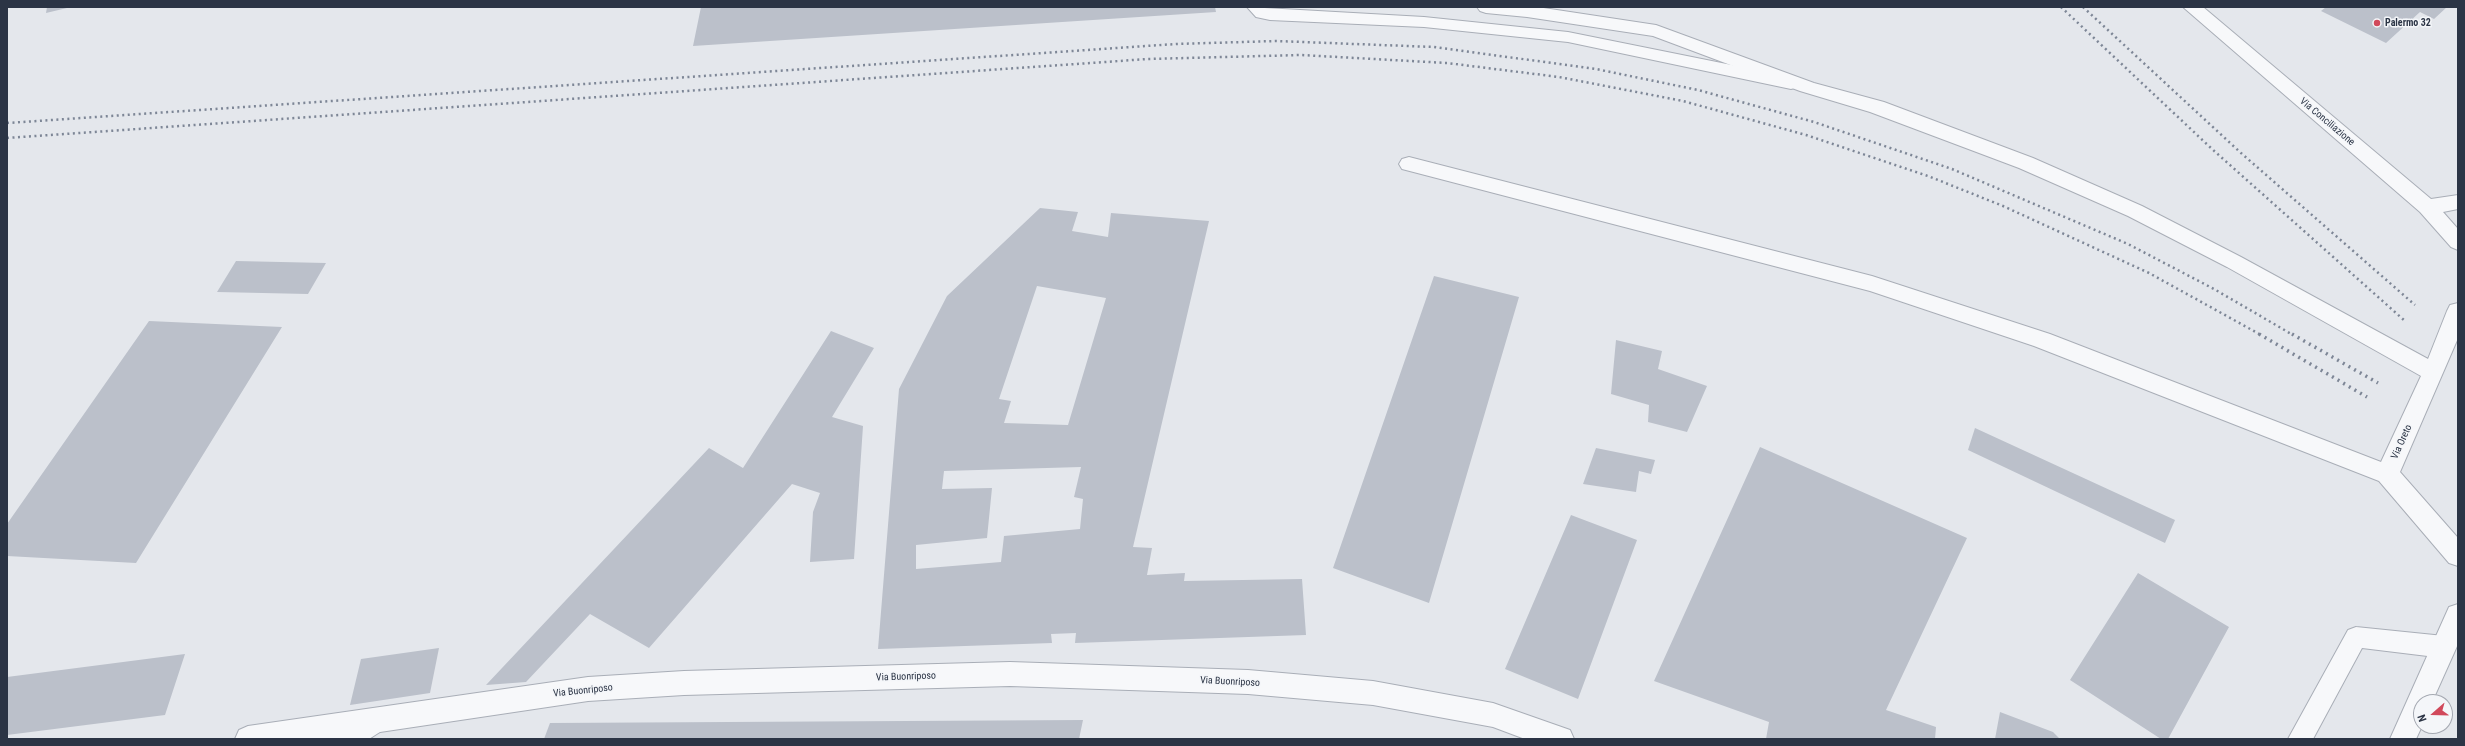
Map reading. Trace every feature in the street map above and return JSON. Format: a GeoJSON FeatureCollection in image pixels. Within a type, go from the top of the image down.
{"type":"FeatureCollection","features":[{"type":"Feature","properties":{"kind":"street"},"geometry":{"type":"LineString","coordinates":[[1486,7],[1527,11],[1656,31],[1807,87],[1877,107],[2019,160],[2135,211],[2234,262],[2434,372]]}},
{"type":"Feature","properties":{"kind":"street","name":"Via Conciliazione"},"geometry":{"type":"LineString","coordinates":[[2192,7],[2428,207],[2458,242]]}},
{"type":"Feature","properties":{"kind":"street"},"geometry":{"type":"LineString","coordinates":[[1409,164],[1872,284],[2042,340],[2387,474],[2458,556]]}},
{"type":"Feature","properties":{"kind":"street"},"geometry":{"type":"LineString","coordinates":[[2428,207],[2458,202]]}},
{"type":"Feature","properties":{"kind":"street","name":"Via Oreto"},"geometry":{"type":"LineString","coordinates":[[2387,474],[2434,372],[2458,311]]}},
{"type":"Feature","properties":{"kind":"street"},"geometry":{"type":"LineString","coordinates":[[2403,739],[2458,615]]}},
{"type":"Feature","properties":{"kind":"street","name":"Via Buonriposo"},"geometry":{"type":"LineString","coordinates":[[248,739],[588,689],[692,683],[1010,674],[1248,682],[1373,693],[1492,715],[1561,739]]}},
{"type":"Feature","properties":{"kind":"street"},"geometry":{"type":"LineString","coordinates":[[324,739],[377,720]]}},
{"type":"Feature","properties":{"kind":"street"},"geometry":{"type":"LineString","coordinates":[[345,739],[377,720]]}},
{"type":"Feature","properties":{"kind":"lane"},"geometry":{"type":"LineString","coordinates":[[1255,7],[1270,16],[1424,22],[1568,37],[1807,87]]}},
{"type":"Feature","properties":{"kind":"lane"},"geometry":{"type":"LineString","coordinates":[[2300,739],[2356,638],[2444,647]]}},
{"type":"Feature","properties":{"kind":"building"},"geometry":{"type":"Polygon","coordinates":[[[47,7],[67,7],[67,8],[46,13],[47,7]]]}},
{"type":"Feature","properties":{"kind":"building"},"geometry":{"type":"Polygon","coordinates":[[[701,7],[1215,7],[1216,12],[693,46],[701,7]]]}},
{"type":"Feature","properties":{"kind":"building","name":"Palermo 32"},"geometry":{"type":"Polygon","coordinates":[[[2326,7],[2447,7],[2434,19],[2420,12],[2386,43],[2321,11],[2326,7]]]}},
{"type":"Feature","properties":{"kind":"building"},"geometry":{"type":"Polygon","coordinates":[[[1040,208],[1078,212],[1072,231],[1108,237],[1111,213],[1209,221],[1133,547],[1152,548],[1147,575],[1185,573],[1184,581],[1302,579],[1306,635],[1075,643],[1076,633],[1051,634],[1052,643],[878,649],[899,389],[947,296],[1040,208]],[[1037,286],[999,399],[1011,401],[1004,423],[1068,425],[1106,298],[1037,286]],[[1081,467],[944,471],[942,489],[992,488],[987,538],[916,545],[916,569],[1001,562],[1004,536],[1080,529],[1083,499],[1074,497],[1081,467]]]}},
{"type":"Feature","properties":{"kind":"building"},"geometry":{"type":"Polygon","coordinates":[[[236,261],[326,263],[308,294],[217,292],[236,261]]]}},
{"type":"Feature","properties":{"kind":"building"},"geometry":{"type":"Polygon","coordinates":[[[1434,276],[1519,297],[1429,603],[1333,568],[1434,276]]]}},
{"type":"Feature","properties":{"kind":"building"},"geometry":{"type":"Polygon","coordinates":[[[149,321],[282,327],[136,563],[7,556],[7,524],[149,321]]]}},
{"type":"Feature","properties":{"kind":"building"},"geometry":{"type":"Polygon","coordinates":[[[831,331],[874,348],[832,417],[863,426],[854,559],[810,562],[813,512],[820,493],[792,484],[649,648],[590,614],[526,682],[486,685],[709,448],[743,468],[831,331]]]}},
{"type":"Feature","properties":{"kind":"building"},"geometry":{"type":"Polygon","coordinates":[[[1616,340],[1662,351],[1658,369],[1707,386],[1687,432],[1648,422],[1649,405],[1611,394],[1616,340]]]}},
{"type":"Feature","properties":{"kind":"building"},"geometry":{"type":"Polygon","coordinates":[[[1975,428],[2175,520],[2165,543],[1968,450],[1975,428]]]}},
{"type":"Feature","properties":{"kind":"building"},"geometry":{"type":"Polygon","coordinates":[[[1760,447],[1967,538],[1886,710],[1936,727],[1935,739],[1766,739],[1769,722],[1654,681],[1760,447]]]}},
{"type":"Feature","properties":{"kind":"building"},"geometry":{"type":"Polygon","coordinates":[[[1596,448],[1655,460],[1651,474],[1639,471],[1636,492],[1583,484],[1596,448]]]}},
{"type":"Feature","properties":{"kind":"building"},"geometry":{"type":"Polygon","coordinates":[[[1571,515],[1637,540],[1578,699],[1505,669],[1571,515]]]}},
{"type":"Feature","properties":{"kind":"building"},"geometry":{"type":"Polygon","coordinates":[[[2138,573],[2229,627],[2168,739],[2161,739],[2070,680],[2138,573]]]}},
{"type":"Feature","properties":{"kind":"building"},"geometry":{"type":"Polygon","coordinates":[[[439,648],[430,693],[350,705],[361,659],[439,648]]]}},
{"type":"Feature","properties":{"kind":"building"},"geometry":{"type":"Polygon","coordinates":[[[185,654],[165,715],[7,735],[7,677],[185,654]]]}},
{"type":"Feature","properties":{"kind":"building"},"geometry":{"type":"Polygon","coordinates":[[[2000,712],[2053,732],[2060,739],[1995,739],[2000,712]]]}},
{"type":"Feature","properties":{"kind":"building"},"geometry":{"type":"Polygon","coordinates":[[[1083,720],[1079,739],[544,739],[550,723],[1083,720]]]}},
{"type":"Feature","properties":{"kind":"railway"},"geometry":{"type":"LineString","coordinates":[[2061,7],[2212,149],[2405,321]]}},
{"type":"Feature","properties":{"kind":"railway"},"geometry":{"type":"LineString","coordinates":[[2083,7],[2241,153],[2415,305]]}},
{"type":"Feature","properties":{"kind":"railway"},"geometry":{"type":"LineString","coordinates":[[7,123],[1176,44],[1276,41],[1434,47],[1596,69],[1698,90],[1814,122],[1952,169],[2128,244],[2214,289],[2293,335]]}},
{"type":"Feature","properties":{"kind":"railway"},"geometry":{"type":"LineString","coordinates":[[7,138],[1148,59],[1301,55],[1447,63],[1559,77],[1683,101],[1806,135],[1928,176],[2003,206],[2149,273],[2261,335]]}},
{"type":"Feature","properties":{"kind":"railway"},"geometry":{"type":"LineString","coordinates":[[2259,334],[2367,397]]}},
{"type":"Feature","properties":{"kind":"railway"},"geometry":{"type":"LineString","coordinates":[[2292,334],[2378,383]]}},
{"type":"Feature","properties":{"kind":"place","name":"Palermo 32"},"geometry":{"type":"Point","coordinates":[2377,23]}}]}
